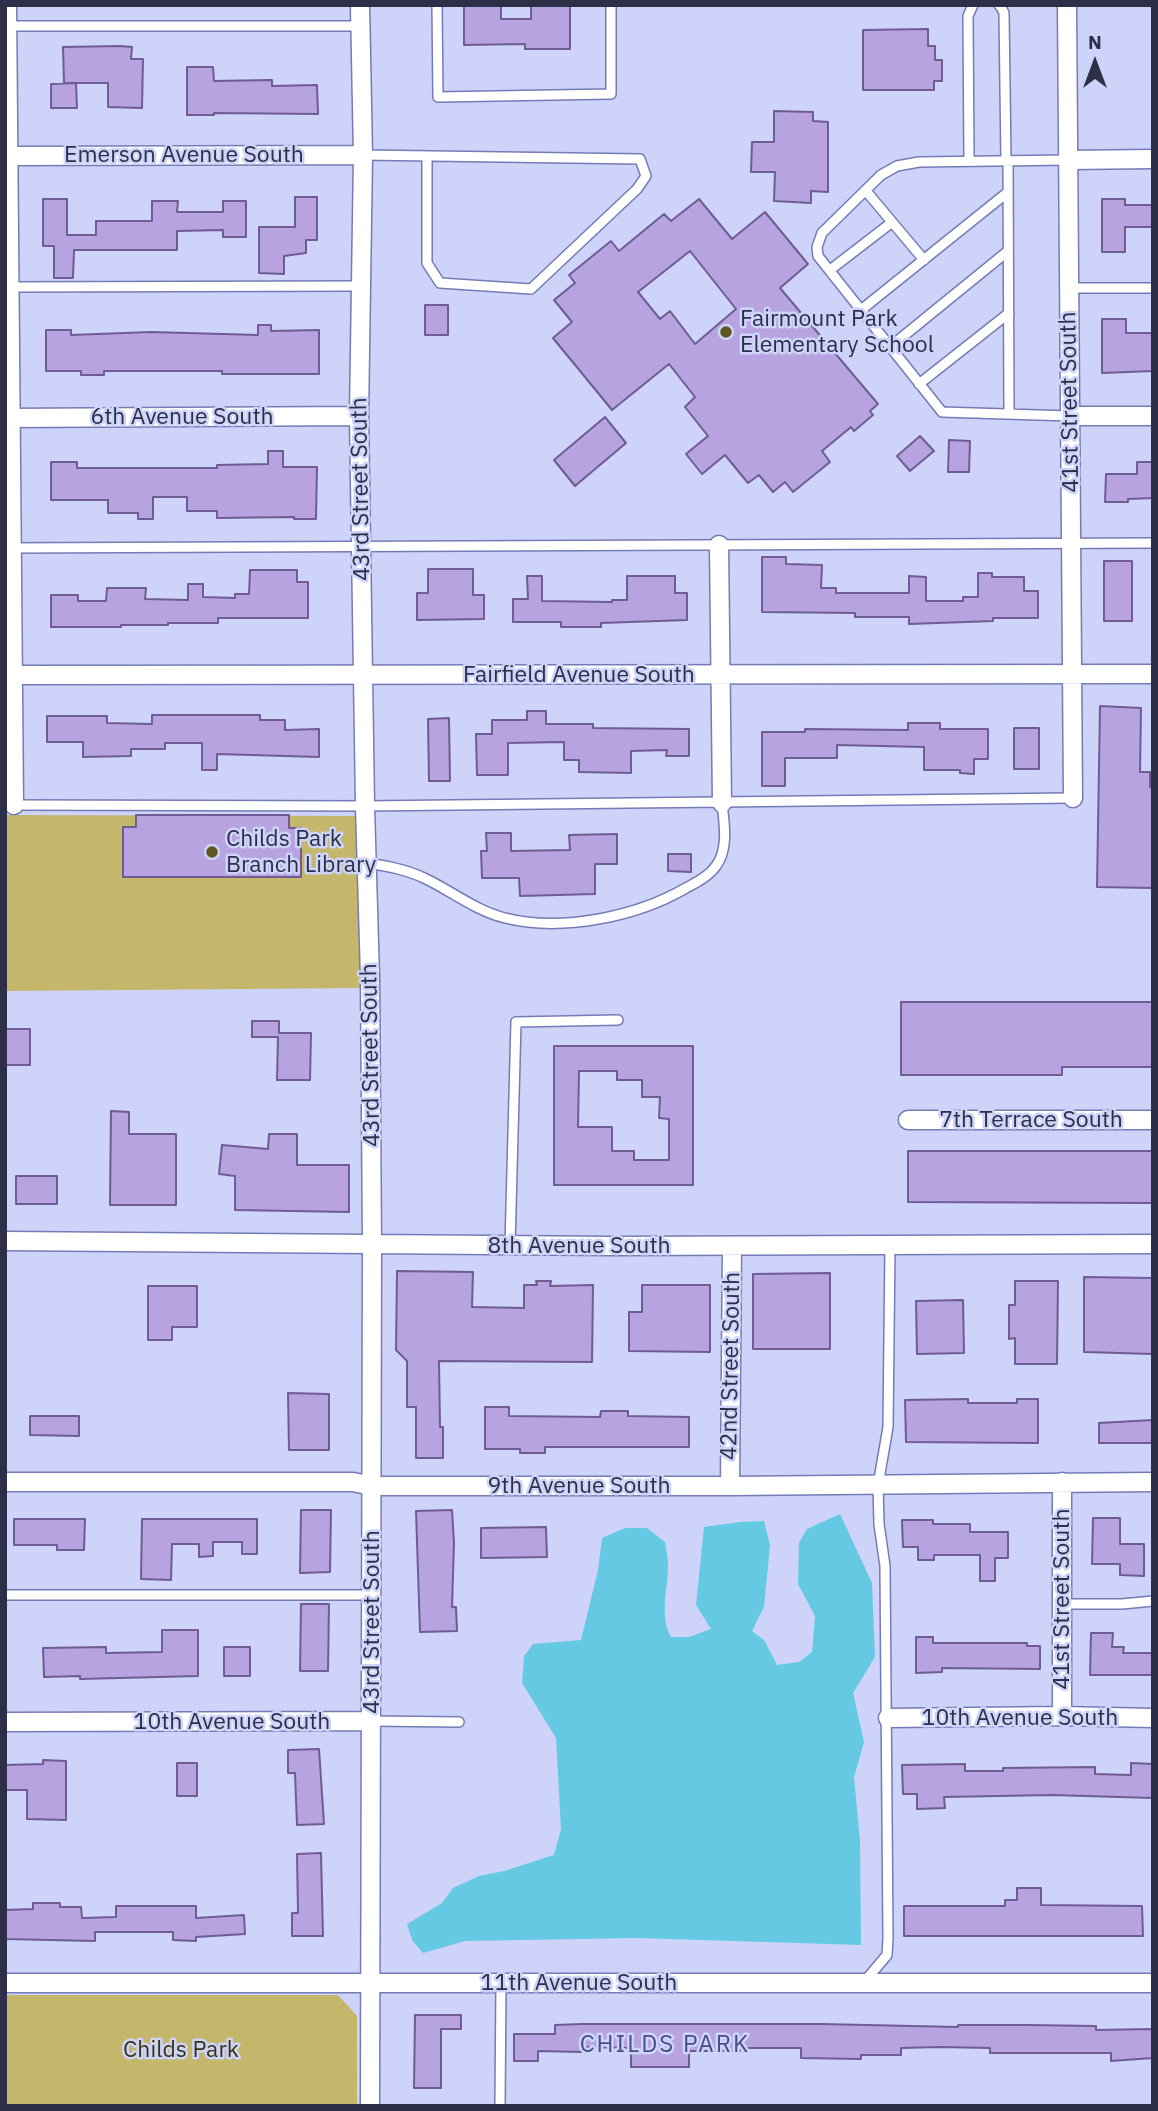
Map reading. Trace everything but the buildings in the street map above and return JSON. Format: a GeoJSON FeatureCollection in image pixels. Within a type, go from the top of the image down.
{"type":"FeatureCollection","features":[{"type":"Feature","properties":{"kind":"street"},"geometry":{"type":"LineString","coordinates":[[7,5],[10,805]]}},
{"type":"Feature","properties":{"kind":"street","name":"43rd Street South"},"geometry":{"type":"LineString","coordinates":[[360,5],[363,155],[359,416],[370,977],[372,1245],[370,2106]]}},
{"type":"Feature","properties":{"kind":"street","name":"41st Street South"},"geometry":{"type":"LineString","coordinates":[[1067,5],[1073,798]]}},
{"type":"Feature","properties":{"kind":"street","name":"Emerson Avenue South"},"geometry":{"type":"LineString","coordinates":[[7,156],[363,155]]}},
{"type":"Feature","properties":{"kind":"street"},"geometry":{"type":"LineString","coordinates":[[1069,159],[1153,159]]}},
{"type":"Feature","properties":{"kind":"street","name":"6th Avenue South"},"geometry":{"type":"LineString","coordinates":[[8,418],[359,416]]}},
{"type":"Feature","properties":{"kind":"street"},"geometry":{"type":"LineString","coordinates":[[1070,416],[1153,416]]}},
{"type":"Feature","properties":{"kind":"street"},"geometry":{"type":"LineString","coordinates":[[719,545],[722,803]]}},
{"type":"Feature","properties":{"kind":"street","name":"Fairfield Avenue South"},"geometry":{"type":"LineString","coordinates":[[10,676],[1153,674]]}},
{"type":"Feature","properties":{"kind":"street","name":"7th Terrace South"},"geometry":{"type":"LineString","coordinates":[[908,1120],[1153,1120]]}},
{"type":"Feature","properties":{"kind":"street","name":"8th Avenue South"},"geometry":{"type":"LineString","coordinates":[[5,1241],[732,1246],[1153,1244]]}},
{"type":"Feature","properties":{"kind":"street","name":"42nd Street South"},"geometry":{"type":"LineString","coordinates":[[730,1486],[732,1246]]}},
{"type":"Feature","properties":{"kind":"street","name":"9th Avenue South"},"geometry":{"type":"LineString","coordinates":[[5,1482],[353,1482],[372,1486],[1153,1482]]}},
{"type":"Feature","properties":{"kind":"street","name":"41st Street South"},"geometry":{"type":"LineString","coordinates":[[1062,1482],[1062,1716]]}},
{"type":"Feature","properties":{"kind":"street","name":"10th Avenue South"},"geometry":{"type":"LineString","coordinates":[[888,1718],[1153,1718]]}},
{"type":"Feature","properties":{"kind":"street","name":"10th Avenue South"},"geometry":{"type":"LineString","coordinates":[[5,1721],[371,1721]]}},
{"type":"Feature","properties":{"kind":"street","name":"11th Avenue South"},"geometry":{"type":"LineString","coordinates":[[5,1983],[1153,1983]]}},
{"type":"Feature","properties":{"kind":"lane"},"geometry":{"type":"LineString","coordinates":[[437,5],[438,97],[611,94],[611,5]]}},
{"type":"Feature","properties":{"kind":"lane"},"geometry":{"type":"LineString","coordinates":[[969,160],[968,16],[973,5]]}},
{"type":"Feature","properties":{"kind":"lane"},"geometry":{"type":"LineString","coordinates":[[1001,9],[1008,192],[1009,414]]}},
{"type":"Feature","properties":{"kind":"lane"},"geometry":{"type":"LineString","coordinates":[[6,26],[361,26]]}},
{"type":"Feature","properties":{"kind":"lane"},"geometry":{"type":"LineString","coordinates":[[363,155],[640,159],[646,176],[637,189],[531,289],[440,283],[427,263],[427,156]]}},
{"type":"Feature","properties":{"kind":"lane"},"geometry":{"type":"LineString","coordinates":[[1069,159],[919,162],[897,166],[881,175],[822,233],[818,240],[818,256],[942,412],[1070,416]]}},
{"type":"Feature","properties":{"kind":"lane"},"geometry":{"type":"LineString","coordinates":[[866,191],[924,260]]}},
{"type":"Feature","properties":{"kind":"lane"},"geometry":{"type":"LineString","coordinates":[[861,310],[1008,192]]}},
{"type":"Feature","properties":{"kind":"lane"},"geometry":{"type":"LineString","coordinates":[[830,270],[891,223]]}},
{"type":"Feature","properties":{"kind":"lane"},"geometry":{"type":"LineString","coordinates":[[890,347],[1008,251]]}},
{"type":"Feature","properties":{"kind":"lane"},"geometry":{"type":"LineString","coordinates":[[8,288],[361,286]]}},
{"type":"Feature","properties":{"kind":"lane"},"geometry":{"type":"LineString","coordinates":[[1069,288],[1153,288]]}},
{"type":"Feature","properties":{"kind":"lane"},"geometry":{"type":"LineString","coordinates":[[919,384],[1009,313]]}},
{"type":"Feature","properties":{"kind":"lane"},"geometry":{"type":"LineString","coordinates":[[9,548],[1153,543]]}},
{"type":"Feature","properties":{"kind":"lane"},"geometry":{"type":"LineString","coordinates":[[10,805],[365,806],[1073,798]]}},
{"type":"Feature","properties":{"kind":"lane"},"geometry":{"type":"LineString","coordinates":[[367,863],[397,867],[423,877],[504,918],[545,923],[584,921],[622,914],[679,892],[703,878],[718,865],[724,849],[722,803]]}},
{"type":"Feature","properties":{"kind":"lane"},"geometry":{"type":"LineString","coordinates":[[510,1245],[516,1022],[618,1020]]}},
{"type":"Feature","properties":{"kind":"lane"},"geometry":{"type":"LineString","coordinates":[[864,1982],[887,1955],[888,1718],[885,1566],[879,1524],[878,1485],[888,1427],[890,1245]]}},
{"type":"Feature","properties":{"kind":"lane"},"geometry":{"type":"LineString","coordinates":[[5,1595],[372,1595]]}},
{"type":"Feature","properties":{"kind":"lane"},"geometry":{"type":"LineString","coordinates":[[1062,1604],[1153,1601]]}},
{"type":"Feature","properties":{"kind":"lane","name":"10th Avenue South"},"geometry":{"type":"LineString","coordinates":[[371,1721],[460,1722]]}},
{"type":"Feature","properties":{"kind":"lane"},"geometry":{"type":"LineString","coordinates":[[500,1983],[500,2106]]}},
{"type":"Feature","properties":{"kind":"green space"},"geometry":{"type":"Polygon","coordinates":[[[5,815],[356,816],[361,988],[5,991],[5,815]]]}},
{"type":"Feature","properties":{"kind":"green space","name":"Childs Park"},"geometry":{"type":"Polygon","coordinates":[[[5,1995],[338,1995],[357,2016],[357,2106],[5,2106],[5,1995]]]}},
{"type":"Feature","properties":{"kind":"water"},"geometry":{"type":"Polygon","coordinates":[[[840,1514],[872,1583],[875,1657],[853,1693],[864,1742],[854,1777],[860,1841],[861,1945],[637,1938],[465,1941],[423,1953],[412,1940],[407,1924],[442,1903],[453,1888],[479,1876],[554,1855],[561,1829],[556,1738],[522,1683],[524,1656],[533,1644],[581,1640],[598,1570],[602,1538],[625,1528],[647,1528],[665,1542],[668,1565],[665,1611],[667,1629],[671,1637],[689,1637],[711,1629],[696,1605],[704,1527],[764,1521],[770,1545],[764,1607],[752,1631],[764,1640],[777,1665],[799,1662],[812,1652],[815,1616],[798,1584],[799,1543],[807,1529],[840,1514]]]}},
{"type":"Feature","properties":{"kind":"place","name":"Fairmount Park Elementary School"},"geometry":{"type":"Point","coordinates":[726,332]}},
{"type":"Feature","properties":{"kind":"place","name":"Childs Park Branch Library"},"geometry":{"type":"Point","coordinates":[212,852]}},
{"type":"Feature","properties":{"kind":"district","name":"CHILDS PARK"},"geometry":{"type":"Point","coordinates":[665,2045]}}]}
